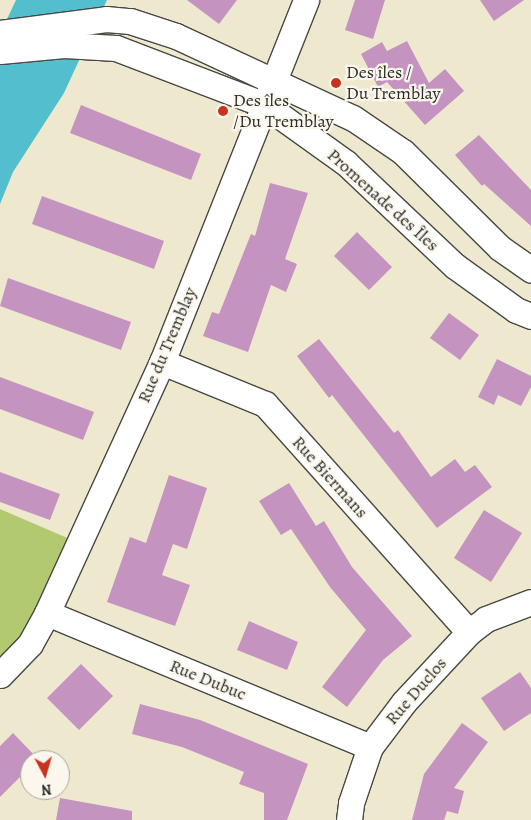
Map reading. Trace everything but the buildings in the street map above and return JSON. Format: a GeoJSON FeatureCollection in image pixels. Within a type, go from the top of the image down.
{"type":"FeatureCollection","features":[{"type":"Feature","properties":{"kind":"street","name":"Rue du Tremblay"},"geometry":{"type":"LineString","coordinates":[[0,675],[30,644],[47,613],[162,362],[306,0]]}},
{"type":"Feature","properties":{"kind":"street"},"geometry":{"type":"LineString","coordinates":[[0,33],[106,19],[130,21],[176,36],[274,80],[352,118],[403,152],[500,248],[531,270]]}},
{"type":"Feature","properties":{"kind":"street","name":"Promenade des Îles"},"geometry":{"type":"LineString","coordinates":[[0,52],[95,44],[144,56],[265,105],[346,163],[455,266],[516,310],[531,316]]}},
{"type":"Feature","properties":{"kind":"street","name":"Rue Biermans"},"geometry":{"type":"LineString","coordinates":[[162,362],[265,404],[469,632]]}},
{"type":"Feature","properties":{"kind":"street","name":"Rue Duclos"},"geometry":{"type":"LineString","coordinates":[[349,820],[351,803],[370,747],[404,702],[469,632],[486,619],[531,602]]}},
{"type":"Feature","properties":{"kind":"street","name":"Rue Dubuc"},"geometry":{"type":"LineString","coordinates":[[47,613],[370,747]]}},
{"type":"Feature","properties":{"kind":"green space"},"geometry":{"type":"Polygon","coordinates":[[[0,509],[79,543],[0,675],[0,509]]]}},
{"type":"Feature","properties":{"kind":"water"},"geometry":{"type":"Polygon","coordinates":[[[16,0],[107,0],[64,93],[13,172],[0,204],[0,34],[16,0]]]}},
{"type":"Feature","properties":{"kind":"place","name":"Des îles / Du Tremblay"},"geometry":{"type":"Point","coordinates":[336,83]}},
{"type":"Feature","properties":{"kind":"place","name":"Des îles /Du Tremblay"},"geometry":{"type":"Point","coordinates":[223,111]}}]}
